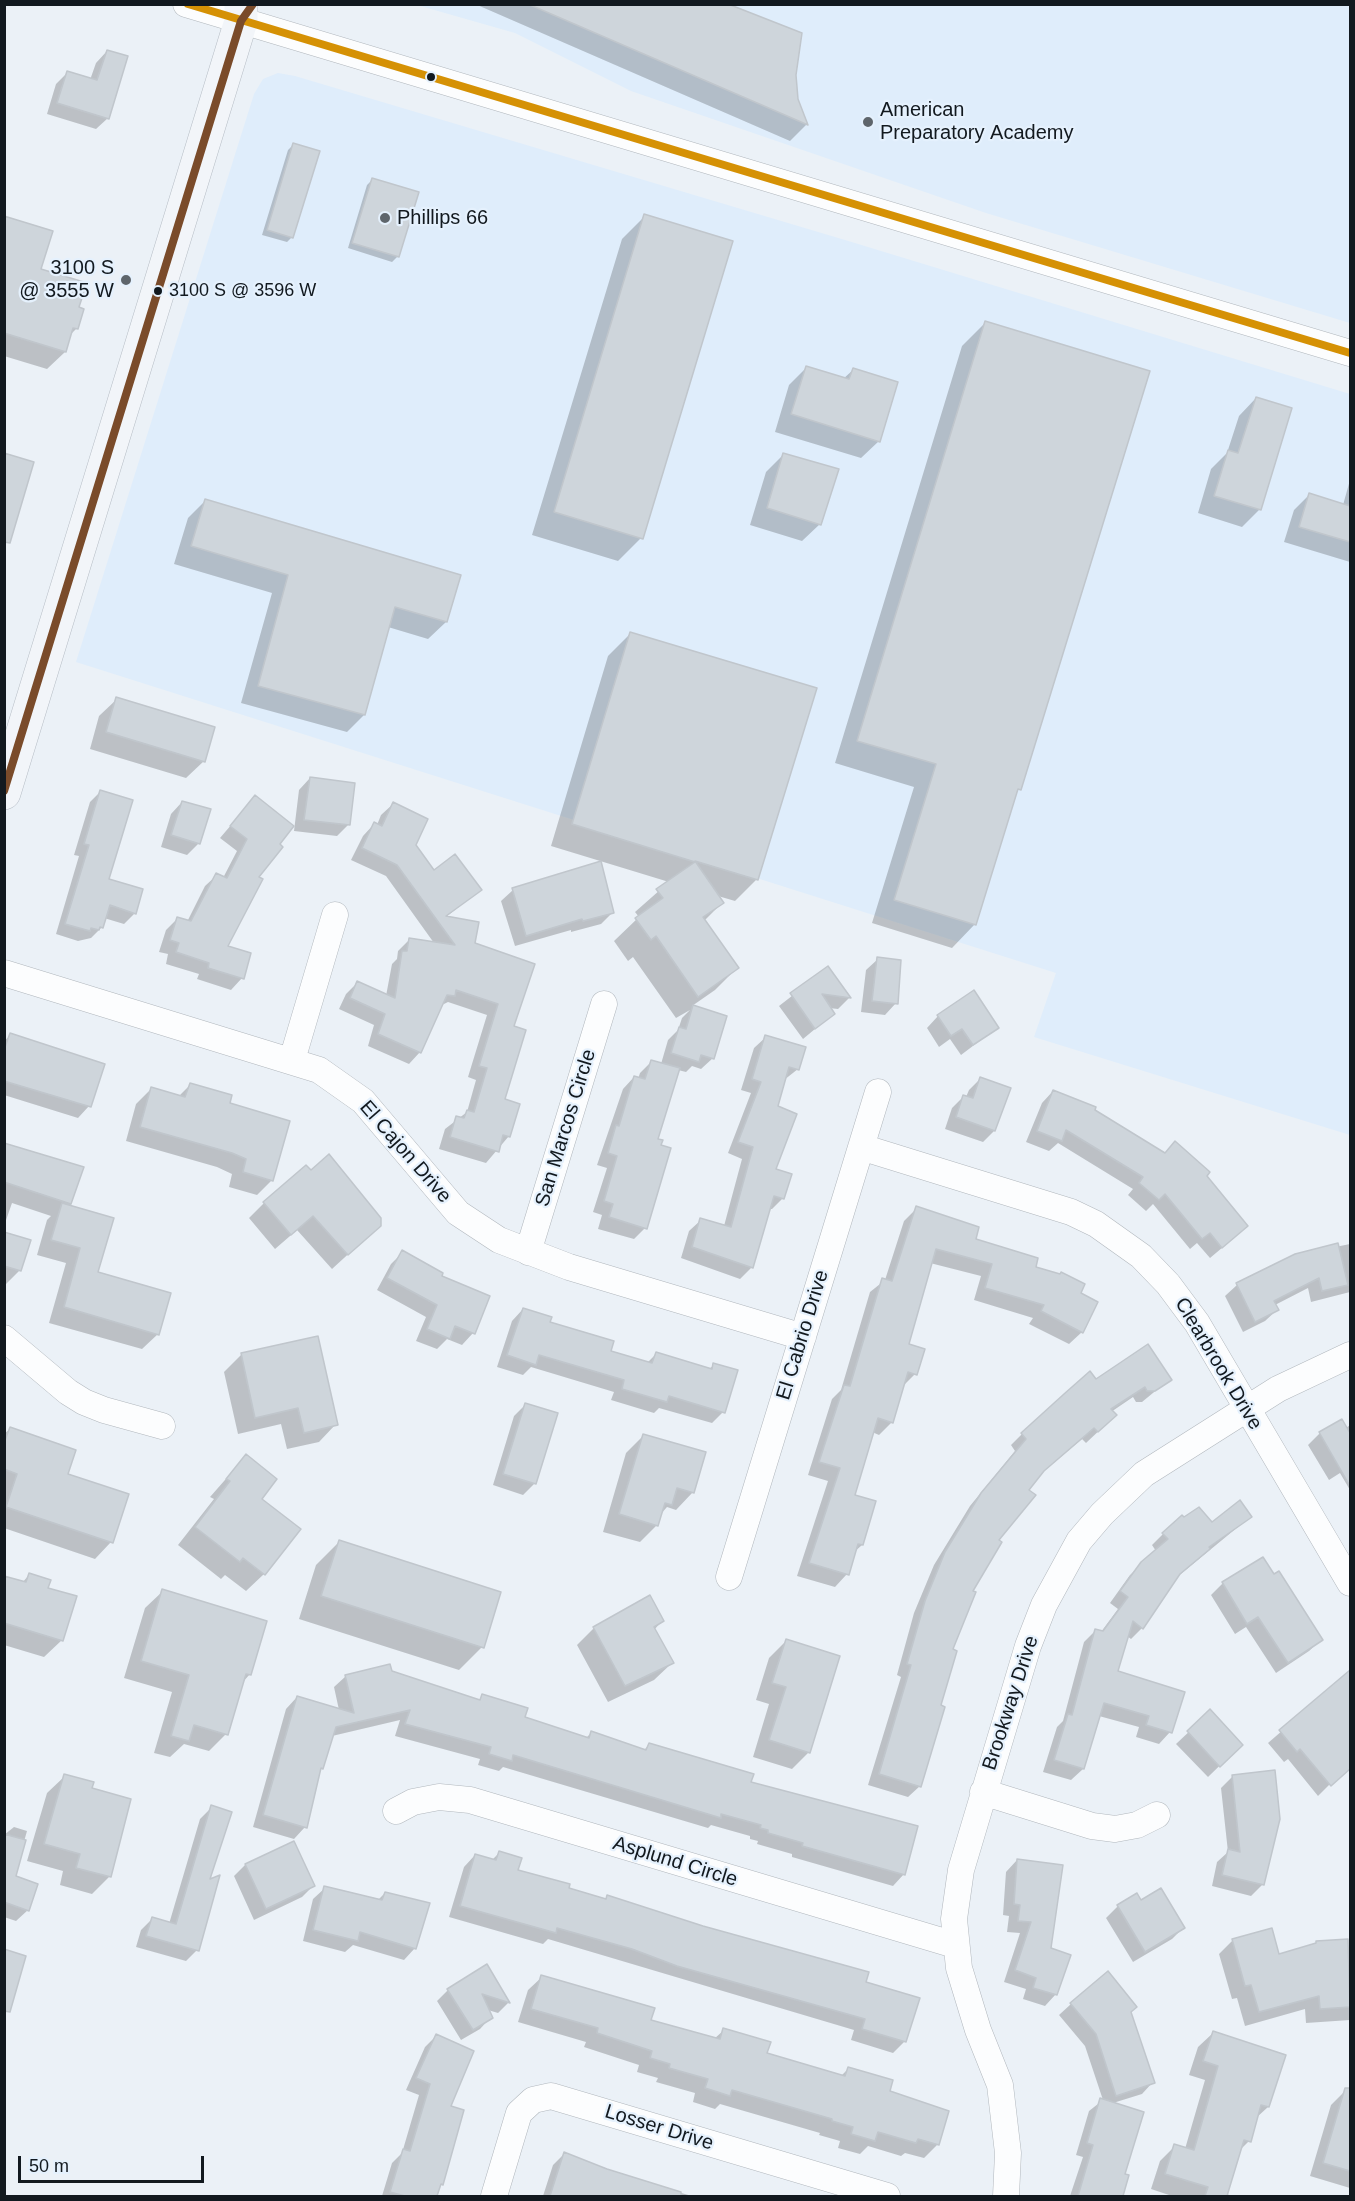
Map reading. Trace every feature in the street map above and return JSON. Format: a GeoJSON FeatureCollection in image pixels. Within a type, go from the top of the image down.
{"type":"FeatureCollection","features":[{"type":"Feature","properties":{"kind":"main road"},"geometry":{"type":"LineString","coordinates":[[4,793],[245,10]]}},
{"type":"Feature","properties":{"kind":"street"},"geometry":{"type":"LineString","coordinates":[[186,4],[245,10],[1350,353]]}},
{"type":"Feature","properties":{"kind":"street"},"geometry":{"type":"LineString","coordinates":[[292,1060],[334,915]]}},
{"type":"Feature","properties":{"kind":"street","name":"El Cajon Drive"},"geometry":{"type":"LineString","coordinates":[[4,973],[319,1070],[363,1101],[458,1213],[484,1232],[528,1252],[803,1336]]}},
{"type":"Feature","properties":{"kind":"street","name":"San Marcos Circle"},"geometry":{"type":"LineString","coordinates":[[528,1252],[604,1004]]}},
{"type":"Feature","properties":{"kind":"street","name":"El Cabrio Drive"},"geometry":{"type":"LineString","coordinates":[[729,1577],[878,1092]]}},
{"type":"Feature","properties":{"kind":"street","name":"Clearbrook Drive"},"geometry":{"type":"LineString","coordinates":[[861,1147],[1034,1198],[1096,1224],[1141,1256],[1168,1284],[1197,1323],[1245,1410],[1350,1583]]}},
{"type":"Feature","properties":{"kind":"street"},"geometry":{"type":"LineString","coordinates":[[4,1338],[68,1392],[84,1402],[162,1426]]}},
{"type":"Feature","properties":{"kind":"street","name":"Brookway Drive"},"geometry":{"type":"LineString","coordinates":[[1006,2196],[1008,2152],[1000,2085],[978,2030],[959,1968],[955,1945],[956,1892],[983,1792],[1028,1646],[1059,1574],[1079,1541],[1102,1514],[1144,1474],[1315,1369],[1350,1355]]}},
{"type":"Feature","properties":{"kind":"street"},"geometry":{"type":"LineString","coordinates":[[983,1792],[1092,1826],[1115,1829],[1137,1825],[1157,1815]]}},
{"type":"Feature","properties":{"kind":"street","name":"Asplund Circle"},"geometry":{"type":"LineString","coordinates":[[396,1811],[413,1802],[439,1797],[470,1800],[955,1945]]}},
{"type":"Feature","properties":{"kind":"street","name":"Losser Drive"},"geometry":{"type":"LineString","coordinates":[[494,2196],[519,2114],[533,2100],[552,2096],[887,2196]]}},
{"type":"Feature","properties":{"kind":"shaded area"},"geometry":{"type":"Polygon","coordinates":[[[417,5],[1350,5],[1350,323],[986,213],[631,91],[515,33],[417,5]]]}},
{"type":"Feature","properties":{"kind":"shaded area"},"geometry":{"type":"Polygon","coordinates":[[[278,73],[295,76],[845,240],[1350,394],[1350,1135],[1034,1037],[1056,973],[76,662],[254,94],[263,79],[278,73]]]}},
{"type":"Feature","properties":{"kind":"building"},"geometry":{"type":"Polygon","coordinates":[[[528,4],[728,4],[802,33],[796,75],[798,99],[808,125],[528,4]]]}},
{"type":"Feature","properties":{"kind":"building"},"geometry":{"type":"Polygon","coordinates":[[[107,50],[128,56],[109,119],[57,103],[67,71],[97,80],[107,50]]]}},
{"type":"Feature","properties":{"kind":"building"},"geometry":{"type":"Polygon","coordinates":[[[293,143],[320,151],[293,238],[267,230],[293,143]]]}},
{"type":"Feature","properties":{"kind":"building","name":"Phillips 66"},"geometry":{"type":"Polygon","coordinates":[[[372,178],[419,192],[399,257],[352,243],[372,178]]]}},
{"type":"Feature","properties":{"kind":"building"},"geometry":{"type":"Polygon","coordinates":[[[644,214],[733,241],[643,539],[554,512],[644,214]]]}},
{"type":"Feature","properties":{"kind":"building"},"geometry":{"type":"Polygon","coordinates":[[[4,216],[53,231],[41,269],[87,283],[79,307],[84,309],[78,329],[73,328],[66,352],[4,333],[4,216]]]}},
{"type":"Feature","properties":{"kind":"building"},"geometry":{"type":"Polygon","coordinates":[[[985,321],[1150,371],[1021,790],[1018,789],[976,925],[894,900],[936,764],[857,741],[985,321]]]}},
{"type":"Feature","properties":{"kind":"building"},"geometry":{"type":"Polygon","coordinates":[[[806,366],[849,379],[853,368],[898,382],[880,442],[791,414],[806,366]]]}},
{"type":"Feature","properties":{"kind":"building"},"geometry":{"type":"Polygon","coordinates":[[[1256,397],[1292,408],[1261,510],[1214,496],[1228,450],[1238,453],[1256,397]]]}},
{"type":"Feature","properties":{"kind":"building"},"geometry":{"type":"Polygon","coordinates":[[[4,453],[34,462],[10,543],[4,542],[4,453]]]}},
{"type":"Feature","properties":{"kind":"building"},"geometry":{"type":"Polygon","coordinates":[[[783,453],[839,469],[821,525],[767,508],[783,453]]]}},
{"type":"Feature","properties":{"kind":"building"},"geometry":{"type":"Polygon","coordinates":[[[1309,493],[1350,506],[1350,542],[1299,527],[1309,493]]]}},
{"type":"Feature","properties":{"kind":"building"},"geometry":{"type":"Polygon","coordinates":[[[205,499],[461,575],[447,622],[395,607],[365,715],[258,686],[288,575],[191,546],[205,499]]]}},
{"type":"Feature","properties":{"kind":"building"},"geometry":{"type":"Polygon","coordinates":[[[630,632],[817,688],[758,880],[695,861],[724,903],[703,917],[739,968],[698,997],[656,936],[651,940],[635,918],[663,898],[656,889],[695,862],[572,824],[630,632]]]}},
{"type":"Feature","properties":{"kind":"building"},"geometry":{"type":"Polygon","coordinates":[[[116,697],[215,727],[205,762],[106,732],[116,697]]]}},
{"type":"Feature","properties":{"kind":"building"},"geometry":{"type":"Polygon","coordinates":[[[310,777],[355,783],[350,825],[304,820],[310,777]]]}},
{"type":"Feature","properties":{"kind":"building"},"geometry":{"type":"Polygon","coordinates":[[[100,790],[133,800],[109,879],[143,889],[136,914],[110,905],[103,928],[100,927],[99,930],[91,928],[90,931],[65,924],[89,845],[84,844],[100,790]]]}},
{"type":"Feature","properties":{"kind":"building"},"geometry":{"type":"Polygon","coordinates":[[[255,795],[294,826],[280,844],[283,847],[259,877],[263,879],[228,946],[251,953],[244,979],[208,968],[209,963],[176,952],[179,943],[170,940],[177,917],[191,921],[216,873],[227,878],[247,839],[230,826],[255,795]]]}},
{"type":"Feature","properties":{"kind":"building"},"geometry":{"type":"Polygon","coordinates":[[[182,801],[211,809],[200,844],[171,835],[182,801]]]}},
{"type":"Feature","properties":{"kind":"building"},"geometry":{"type":"Polygon","coordinates":[[[393,802],[428,819],[416,845],[434,870],[455,854],[482,890],[446,916],[479,922],[475,943],[535,964],[514,1026],[526,1030],[505,1099],[520,1104],[510,1137],[503,1135],[499,1152],[450,1137],[456,1116],[464,1118],[467,1110],[474,1112],[487,1068],[479,1066],[498,1004],[456,990],[455,996],[447,995],[421,1053],[378,1034],[385,1014],[350,998],[357,981],[395,998],[402,951],[407,951],[409,938],[455,945],[397,865],[362,848],[374,822],[382,826],[393,802]]]}},
{"type":"Feature","properties":{"kind":"building"},"geometry":{"type":"Polygon","coordinates":[[[601,861],[614,913],[583,921],[582,919],[526,936],[512,888],[601,861]]]}},
{"type":"Feature","properties":{"kind":"building"},"geometry":{"type":"Polygon","coordinates":[[[877,957],[901,960],[898,1004],[872,1001],[877,957]]]}},
{"type":"Feature","properties":{"kind":"building"},"geometry":{"type":"Polygon","coordinates":[[[828,966],[851,998],[822,994],[835,1014],[815,1029],[790,993],[828,966]]]}},
{"type":"Feature","properties":{"kind":"building"},"geometry":{"type":"Polygon","coordinates":[[[974,990],[999,1028],[973,1045],[962,1029],[951,1036],[937,1015],[974,990]]]}},
{"type":"Feature","properties":{"kind":"building"},"geometry":{"type":"Polygon","coordinates":[[[693,1005],[727,1016],[714,1059],[701,1055],[699,1062],[671,1053],[679,1027],[686,1029],[693,1005]]]}},
{"type":"Feature","properties":{"kind":"building"},"geometry":{"type":"Polygon","coordinates":[[[10,1033],[105,1064],[91,1107],[4,1081],[4,1050],[10,1033]]]}},
{"type":"Feature","properties":{"kind":"building"},"geometry":{"type":"Polygon","coordinates":[[[765,1035],[806,1047],[799,1070],[789,1067],[778,1106],[797,1114],[776,1169],[792,1174],[784,1199],[774,1196],[753,1268],[692,1247],[700,1218],[731,1227],[753,1147],[738,1142],[761,1082],[752,1079],[765,1035]]]}},
{"type":"Feature","properties":{"kind":"building"},"geometry":{"type":"Polygon","coordinates":[[[651,1060],[680,1068],[658,1139],[663,1140],[661,1145],[671,1148],[647,1229],[609,1217],[613,1204],[604,1201],[617,1156],[608,1153],[616,1125],[619,1126],[634,1076],[645,1079],[651,1060]]]}},
{"type":"Feature","properties":{"kind":"building"},"geometry":{"type":"Polygon","coordinates":[[[980,1077],[1011,1088],[995,1131],[956,1117],[963,1095],[973,1098],[980,1077]]]}},
{"type":"Feature","properties":{"kind":"building"},"geometry":{"type":"Polygon","coordinates":[[[190,1083],[232,1095],[230,1103],[290,1121],[273,1181],[243,1172],[246,1159],[232,1153],[140,1127],[151,1087],[185,1097],[190,1083]]]}},
{"type":"Feature","properties":{"kind":"building"},"geometry":{"type":"Polygon","coordinates":[[[1053,1090],[1096,1107],[1095,1110],[1165,1153],[1175,1141],[1210,1172],[1207,1176],[1248,1226],[1222,1248],[1210,1233],[1202,1239],[1165,1194],[1159,1200],[1139,1183],[1143,1177],[1066,1130],[1062,1141],[1037,1131],[1053,1090]]]}},
{"type":"Feature","properties":{"kind":"building"},"geometry":{"type":"Polygon","coordinates":[[[4,1143],[84,1167],[71,1204],[4,1182],[4,1143]]]}},
{"type":"Feature","properties":{"kind":"building"},"geometry":{"type":"Polygon","coordinates":[[[329,1154],[381,1218],[381,1226],[348,1255],[313,1216],[291,1235],[263,1202],[306,1165],[311,1170],[329,1154]]]}},
{"type":"Feature","properties":{"kind":"building"},"geometry":{"type":"Polygon","coordinates":[[[62,1203],[114,1218],[98,1272],[171,1293],[159,1335],[64,1307],[80,1248],[51,1240],[62,1203]]]}},
{"type":"Feature","properties":{"kind":"building"},"geometry":{"type":"Polygon","coordinates":[[[916,1206],[979,1227],[976,1239],[1038,1258],[1036,1267],[1060,1274],[1061,1272],[1085,1284],[1081,1293],[1098,1302],[1083,1333],[1041,1311],[1044,1305],[985,1288],[992,1264],[936,1249],[909,1344],[925,1349],[917,1375],[908,1372],[893,1423],[878,1418],[855,1495],[876,1501],[863,1545],[858,1544],[849,1575],[809,1563],[840,1468],[819,1462],[844,1385],[850,1386],[882,1278],[892,1281],[916,1206]]]}},
{"type":"Feature","properties":{"kind":"building"},"geometry":{"type":"Polygon","coordinates":[[[4,1232],[31,1240],[21,1271],[4,1266],[4,1232]]]}},
{"type":"Feature","properties":{"kind":"building"},"geometry":{"type":"Polygon","coordinates":[[[1338,1243],[1348,1285],[1322,1291],[1319,1278],[1274,1301],[1279,1310],[1255,1322],[1236,1283],[1295,1254],[1338,1243]]]}},
{"type":"Feature","properties":{"kind":"building"},"geometry":{"type":"Polygon","coordinates":[[[402,1250],[443,1273],[442,1276],[490,1296],[475,1334],[455,1326],[450,1339],[427,1329],[437,1305],[387,1278],[402,1250]]]}},
{"type":"Feature","properties":{"kind":"building"},"geometry":{"type":"Polygon","coordinates":[[[523,1308],[552,1317],[550,1322],[614,1341],[611,1351],[652,1363],[656,1352],[712,1369],[713,1363],[738,1370],[725,1413],[669,1396],[667,1402],[622,1389],[624,1380],[539,1355],[536,1365],[507,1355],[523,1308]]]}},
{"type":"Feature","properties":{"kind":"building"},"geometry":{"type":"Polygon","coordinates":[[[318,1336],[338,1425],[304,1433],[298,1408],[255,1418],[241,1353],[318,1336]]]}},
{"type":"Feature","properties":{"kind":"building"},"geometry":{"type":"Polygon","coordinates":[[[1148,1344],[1172,1380],[1155,1391],[1147,1391],[1145,1387],[1111,1409],[1117,1415],[1098,1432],[1094,1428],[1044,1471],[1029,1490],[1036,1495],[999,1540],[1002,1542],[973,1591],[976,1592],[953,1649],[957,1651],[941,1705],[945,1707],[921,1787],[879,1774],[911,1665],[907,1664],[925,1601],[945,1552],[981,1493],[1026,1439],[1021,1433],[1064,1394],[1090,1371],[1096,1379],[1148,1344]]]}},
{"type":"Feature","properties":{"kind":"building"},"geometry":{"type":"Polygon","coordinates":[[[525,1403],[558,1413],[536,1484],[503,1474],[525,1403]]]}},
{"type":"Feature","properties":{"kind":"building"},"geometry":{"type":"Polygon","coordinates":[[[1342,1419],[1350,1433],[1350,1486],[1319,1432],[1342,1419]]]}},
{"type":"Feature","properties":{"kind":"building"},"geometry":{"type":"Polygon","coordinates":[[[10,1427],[76,1450],[68,1474],[129,1494],[113,1543],[6,1507],[17,1474],[4,1469],[4,1443],[10,1427]]]}},
{"type":"Feature","properties":{"kind":"building"},"geometry":{"type":"Polygon","coordinates":[[[643,1434],[706,1452],[694,1493],[677,1488],[672,1505],[665,1503],[658,1526],[619,1514],[643,1434]]]}},
{"type":"Feature","properties":{"kind":"building"},"geometry":{"type":"Polygon","coordinates":[[[246,1454],[277,1479],[262,1499],[301,1529],[265,1575],[243,1558],[240,1562],[195,1527],[230,1481],[226,1479],[246,1454]]]}},
{"type":"Feature","properties":{"kind":"building"},"geometry":{"type":"Polygon","coordinates":[[[1240,1500],[1252,1517],[1209,1547],[1210,1549],[1180,1574],[1143,1629],[1133,1621],[1118,1671],[1185,1692],[1172,1733],[1146,1725],[1149,1716],[1104,1703],[1084,1769],[1054,1760],[1068,1714],[1072,1715],[1095,1629],[1103,1631],[1128,1597],[1120,1591],[1141,1562],[1168,1539],[1162,1533],[1182,1515],[1184,1517],[1199,1507],[1212,1522],[1240,1500]]]}},
{"type":"Feature","properties":{"kind":"building"},"geometry":{"type":"Polygon","coordinates":[[[339,1540],[501,1592],[484,1648],[321,1596],[339,1540]]]}},
{"type":"Feature","properties":{"kind":"building"},"geometry":{"type":"Polygon","coordinates":[[[1263,1557],[1274,1574],[1279,1571],[1323,1640],[1288,1663],[1258,1617],[1247,1624],[1222,1582],[1263,1557]]]}},
{"type":"Feature","properties":{"kind":"building"},"geometry":{"type":"Polygon","coordinates":[[[29,1573],[51,1580],[48,1588],[77,1596],[63,1641],[4,1623],[4,1576],[26,1582],[29,1573]]]}},
{"type":"Feature","properties":{"kind":"building"},"geometry":{"type":"Polygon","coordinates":[[[162,1589],[267,1621],[251,1675],[246,1674],[228,1735],[194,1725],[189,1741],[171,1736],[189,1675],[141,1661],[162,1589]]]}},
{"type":"Feature","properties":{"kind":"building"},"geometry":{"type":"Polygon","coordinates":[[[650,1595],[664,1621],[654,1627],[674,1663],[625,1686],[593,1627],[650,1595]]]}},
{"type":"Feature","properties":{"kind":"building"},"geometry":{"type":"Polygon","coordinates":[[[786,1639],[840,1656],[810,1753],[769,1740],[786,1687],[772,1683],[786,1639]]]}},
{"type":"Feature","properties":{"kind":"building"},"geometry":{"type":"Polygon","coordinates":[[[390,1664],[392,1671],[480,1700],[482,1694],[528,1708],[525,1717],[589,1738],[591,1731],[646,1750],[649,1743],[754,1774],[751,1782],[918,1826],[905,1875],[802,1846],[803,1843],[768,1833],[768,1830],[760,1828],[761,1825],[721,1814],[721,1818],[513,1755],[512,1761],[489,1754],[491,1747],[405,1724],[410,1710],[336,1727],[323,1769],[321,1768],[307,1828],[263,1815],[297,1696],[354,1713],[345,1675],[390,1664]]]}},
{"type":"Feature","properties":{"kind":"building"},"geometry":{"type":"Polygon","coordinates":[[[1350,1670],[1350,1769],[1331,1786],[1300,1749],[1297,1752],[1279,1730],[1350,1670]]]}},
{"type":"Feature","properties":{"kind":"building"},"geometry":{"type":"Polygon","coordinates":[[[1210,1709],[1243,1745],[1220,1767],[1187,1731],[1210,1709]]]}},
{"type":"Feature","properties":{"kind":"building"},"geometry":{"type":"Polygon","coordinates":[[[1275,1770],[1280,1819],[1264,1885],[1222,1875],[1228,1849],[1240,1852],[1232,1775],[1275,1770]]]}},
{"type":"Feature","properties":{"kind":"building"},"geometry":{"type":"Polygon","coordinates":[[[64,1774],[94,1782],[92,1788],[131,1799],[111,1877],[76,1868],[80,1854],[44,1844],[64,1774]]]}},
{"type":"Feature","properties":{"kind":"building"},"geometry":{"type":"Polygon","coordinates":[[[211,1805],[232,1812],[210,1879],[220,1875],[199,1951],[146,1936],[152,1917],[176,1924],[211,1805]]]}},
{"type":"Feature","properties":{"kind":"building"},"geometry":{"type":"Polygon","coordinates":[[[4,1834],[26,1840],[16,1876],[38,1884],[29,1911],[4,1902],[4,1834]]]}},
{"type":"Feature","properties":{"kind":"building"},"geometry":{"type":"Polygon","coordinates":[[[294,1841],[315,1886],[266,1909],[245,1864],[294,1841]]]}},
{"type":"Feature","properties":{"kind":"building"},"geometry":{"type":"Polygon","coordinates":[[[499,1851],[522,1858],[518,1870],[570,1884],[569,1888],[606,1899],[607,1895],[703,1926],[869,1972],[866,1982],[920,1998],[906,2042],[862,2029],[865,2019],[677,1966],[632,1949],[557,1928],[556,1933],[460,1906],[475,1854],[496,1860],[499,1851]]]}},
{"type":"Feature","properties":{"kind":"building"},"geometry":{"type":"Polygon","coordinates":[[[1017,1859],[1063,1865],[1051,1948],[1071,1955],[1057,1995],[1033,1988],[1036,1978],[1015,1970],[1031,1922],[1018,1921],[1020,1905],[1014,1904],[1017,1859]]]}},
{"type":"Feature","properties":{"kind":"building"},"geometry":{"type":"Polygon","coordinates":[[[324,1886],[382,1900],[385,1892],[430,1903],[416,1949],[360,1932],[358,1941],[313,1930],[324,1886]]]}},
{"type":"Feature","properties":{"kind":"building"},"geometry":{"type":"Polygon","coordinates":[[[1161,1888],[1185,1928],[1145,1952],[1117,1905],[1137,1893],[1141,1900],[1161,1888]]]}},
{"type":"Feature","properties":{"kind":"building"},"geometry":{"type":"Polygon","coordinates":[[[1272,1928],[1279,1954],[1316,1943],[1316,1941],[1348,1939],[1350,2007],[1320,2009],[1319,1996],[1259,2012],[1251,1985],[1245,1986],[1232,1939],[1272,1928]]]}},
{"type":"Feature","properties":{"kind":"building"},"geometry":{"type":"Polygon","coordinates":[[[4,1949],[26,1956],[10,2012],[4,2011],[4,1949]]]}},
{"type":"Feature","properties":{"kind":"building"},"geometry":{"type":"Polygon","coordinates":[[[487,1964],[510,2003],[482,1994],[493,2018],[473,2030],[447,1989],[487,1964]]]}},
{"type":"Feature","properties":{"kind":"building"},"geometry":{"type":"Polygon","coordinates":[[[1108,1971],[1137,2007],[1131,2012],[1155,2083],[1116,2096],[1096,2034],[1070,2003],[1108,1971]]]}},
{"type":"Feature","properties":{"kind":"building"},"geometry":{"type":"Polygon","coordinates":[[[541,1975],[655,2008],[651,2020],[720,2039],[723,2028],[771,2042],[767,2053],[845,2076],[848,2067],[893,2080],[890,2091],[949,2111],[939,2145],[918,2139],[916,2143],[878,2132],[875,2141],[851,2134],[853,2127],[832,2121],[832,2119],[732,2090],[730,2096],[705,2088],[708,2079],[669,2068],[670,2064],[650,2058],[652,2051],[597,2033],[598,2028],[531,2009],[541,1975]]]}},
{"type":"Feature","properties":{"kind":"building"},"geometry":{"type":"Polygon","coordinates":[[[1213,2031],[1286,2055],[1269,2107],[1261,2105],[1251,2142],[1244,2140],[1227,2196],[1205,2196],[1208,2187],[1165,2174],[1174,2144],[1194,2150],[1218,2066],[1203,2061],[1213,2031]]]}},
{"type":"Feature","properties":{"kind":"building"},"geometry":{"type":"Polygon","coordinates":[[[436,2034],[474,2051],[451,2106],[464,2110],[443,2185],[441,2184],[437,2196],[405,2196],[390,2192],[403,2149],[410,2151],[430,2084],[416,2078],[436,2034]]]}},
{"type":"Feature","properties":{"kind":"building"},"geometry":{"type":"Polygon","coordinates":[[[1345,2088],[1350,2088],[1350,2171],[1323,2163],[1345,2088]]]}},
{"type":"Feature","properties":{"kind":"building"},"geometry":{"type":"Polygon","coordinates":[[[1100,2098],[1144,2112],[1125,2174],[1129,2175],[1123,2196],[1078,2196],[1093,2145],[1087,2143],[1100,2098]]]}},
{"type":"Feature","properties":{"kind":"building"},"geometry":{"type":"Polygon","coordinates":[[[564,2152],[607,2169],[681,2192],[681,2196],[550,2196],[564,2152]]]}},
{"type":"Feature","properties":{"kind":"transit line"},"geometry":{"type":"LineString","coordinates":[[188,4],[1350,353]]}},
{"type":"Feature","properties":{"kind":"transit line"},"geometry":{"type":"LineString","coordinates":[[4,791],[241,21],[253,4]]}},
{"type":"Feature","properties":{"kind":"place","name":"American Preparatory Academy"},"geometry":{"type":"Point","coordinates":[868,122]}},
{"type":"Feature","properties":{"kind":"place","name":"Phillips 66"},"geometry":{"type":"Point","coordinates":[385,218]}},
{"type":"Feature","properties":{"kind":"place","name":"3100 S @ 3555 W"},"geometry":{"type":"Point","coordinates":[126,280]}},
{"type":"Feature","properties":{"kind":"place","name":"3100 S @ 3596 W"},"geometry":{"type":"Point","coordinates":[158,291]}}]}
